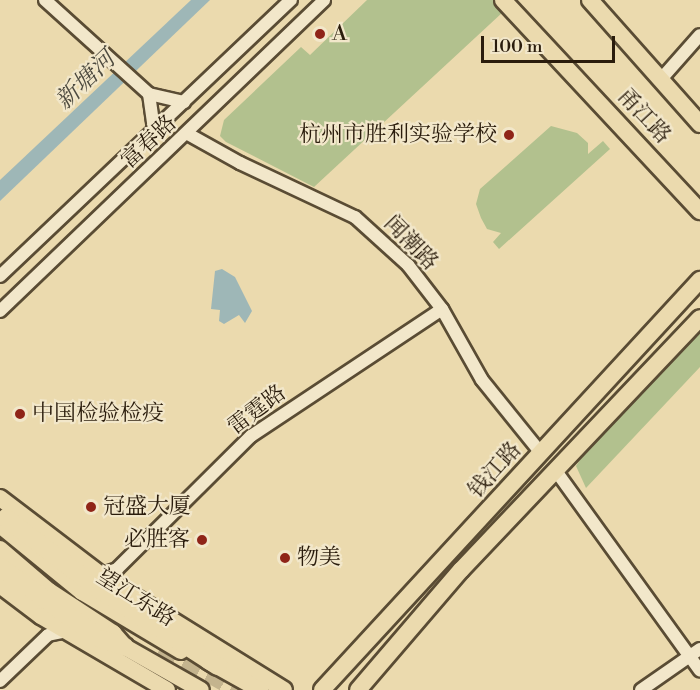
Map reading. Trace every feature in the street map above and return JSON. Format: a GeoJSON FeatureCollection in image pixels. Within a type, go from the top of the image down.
{"type":"FeatureCollection","features":[{"type":"Feature","properties":{"kind":"highway"},"geometry":{"type":"LineString","coordinates":[[3,521],[100,590],[218,666]]}},
{"type":"Feature","properties":{"kind":"highway"},"geometry":{"type":"LineString","coordinates":[[0,567],[101,639],[125,648]]}},
{"type":"Feature","properties":{"kind":"main road","name":"甬江路"},"geometry":{"type":"LineString","coordinates":[[503,0],[700,212]]}},
{"type":"Feature","properties":{"kind":"main road","name":"甬江路"},"geometry":{"type":"LineString","coordinates":[[590,0],[662,78],[700,124]]}},
{"type":"Feature","properties":{"kind":"main road","name":"钱江路"},"geometry":{"type":"LineString","coordinates":[[322,690],[700,280]]}},
{"type":"Feature","properties":{"kind":"main road","name":"钱江路"},"geometry":{"type":"LineString","coordinates":[[358,690],[461,570],[700,318]]}},
{"type":"Feature","properties":{"kind":"main road"},"geometry":{"type":"LineString","coordinates":[[0,498],[117,587],[284,690]]}},
{"type":"Feature","properties":{"kind":"main road","name":"望江东路"},"geometry":{"type":"LineString","coordinates":[[0,549],[49,591],[113,633],[125,648],[201,690]]}},
{"type":"Feature","properties":{"kind":"main road"},"geometry":{"type":"LineString","coordinates":[[0,585],[41,616],[167,690]]}},
{"type":"Feature","properties":{"kind":"main road"},"geometry":{"type":"LineString","coordinates":[[218,666],[260,690]]}},
{"type":"Feature","properties":{"kind":"street"},"geometry":{"type":"LineString","coordinates":[[45,0],[149,94],[183,102]]}},
{"type":"Feature","properties":{"kind":"street","name":"富春路"},"geometry":{"type":"LineString","coordinates":[[0,276],[291,0]]}},
{"type":"Feature","properties":{"kind":"street","name":"富春路"},"geometry":{"type":"LineString","coordinates":[[0,311],[189,134],[324,0]]}},
{"type":"Feature","properties":{"kind":"street"},"geometry":{"type":"LineString","coordinates":[[662,78],[700,35]]}},
{"type":"Feature","properties":{"kind":"street"},"geometry":{"type":"LineString","coordinates":[[149,94],[154,130]]}},
{"type":"Feature","properties":{"kind":"street","name":"闻潮路"},"geometry":{"type":"LineString","coordinates":[[189,134],[240,163],[355,217],[408,265],[442,309],[482,380],[541,453]]}},
{"type":"Feature","properties":{"kind":"street","name":"雷霆路"},"geometry":{"type":"LineString","coordinates":[[100,575],[117,569],[251,436],[442,309]]}},
{"type":"Feature","properties":{"kind":"street"},"geometry":{"type":"LineString","coordinates":[[556,471],[700,671]]}},
{"type":"Feature","properties":{"kind":"street"},"geometry":{"type":"LineString","coordinates":[[117,569],[117,587]]}},
{"type":"Feature","properties":{"kind":"street"},"geometry":{"type":"LineString","coordinates":[[41,616],[48,635]]}},
{"type":"Feature","properties":{"kind":"street"},"geometry":{"type":"LineString","coordinates":[[0,681],[48,635],[67,631]]}},
{"type":"Feature","properties":{"kind":"street"},"geometry":{"type":"LineString","coordinates":[[640,690],[688,654],[700,649]]}},
{"type":"Feature","properties":{"kind":"green space"},"geometry":{"type":"Polygon","coordinates":[[[367,0],[493,0],[503,12],[314,187],[226,142],[220,136],[224,120],[301,47],[310,55],[367,0]]]}},
{"type":"Feature","properties":{"kind":"green space"},"geometry":{"type":"Polygon","coordinates":[[[551,126],[577,133],[588,143],[588,154],[603,141],[610,149],[499,249],[493,242],[501,233],[487,229],[476,204],[480,189],[551,126]]]}},
{"type":"Feature","properties":{"kind":"green space"},"geometry":{"type":"Polygon","coordinates":[[[700,331],[700,367],[586,488],[576,466],[582,457],[700,331]]]}},
{"type":"Feature","properties":{"kind":"water"},"geometry":{"type":"Polygon","coordinates":[[[191,0],[210,0],[0,201],[0,180],[191,0]]]}},
{"type":"Feature","properties":{"kind":"water"},"geometry":{"type":"Polygon","coordinates":[[[222,269],[235,277],[252,311],[245,323],[239,315],[224,324],[219,321],[220,310],[211,309],[215,271],[222,269]]]}},
{"type":"Feature","properties":{"kind":"tunnel"},"geometry":{"type":"LineString","coordinates":[[161,647],[238,690]]}},
{"type":"Feature","properties":{"kind":"place","name":"A"},"geometry":{"type":"Point","coordinates":[320,34]}},
{"type":"Feature","properties":{"kind":"place","name":"杭州市胜利实验学校"},"geometry":{"type":"Point","coordinates":[509,135]}},
{"type":"Feature","properties":{"kind":"place","name":"中国检验检疫"},"geometry":{"type":"Point","coordinates":[20,414]}},
{"type":"Feature","properties":{"kind":"place","name":"冠盛大厦"},"geometry":{"type":"Point","coordinates":[91,507]}},
{"type":"Feature","properties":{"kind":"place","name":"必胜客"},"geometry":{"type":"Point","coordinates":[202,540]}},
{"type":"Feature","properties":{"kind":"place","name":"物美"},"geometry":{"type":"Point","coordinates":[285,558]}},
{"type":"Feature","properties":{"kind":"water label","name":"新塘河"},"geometry":{"type":"Point","coordinates":[86,81]}}]}
